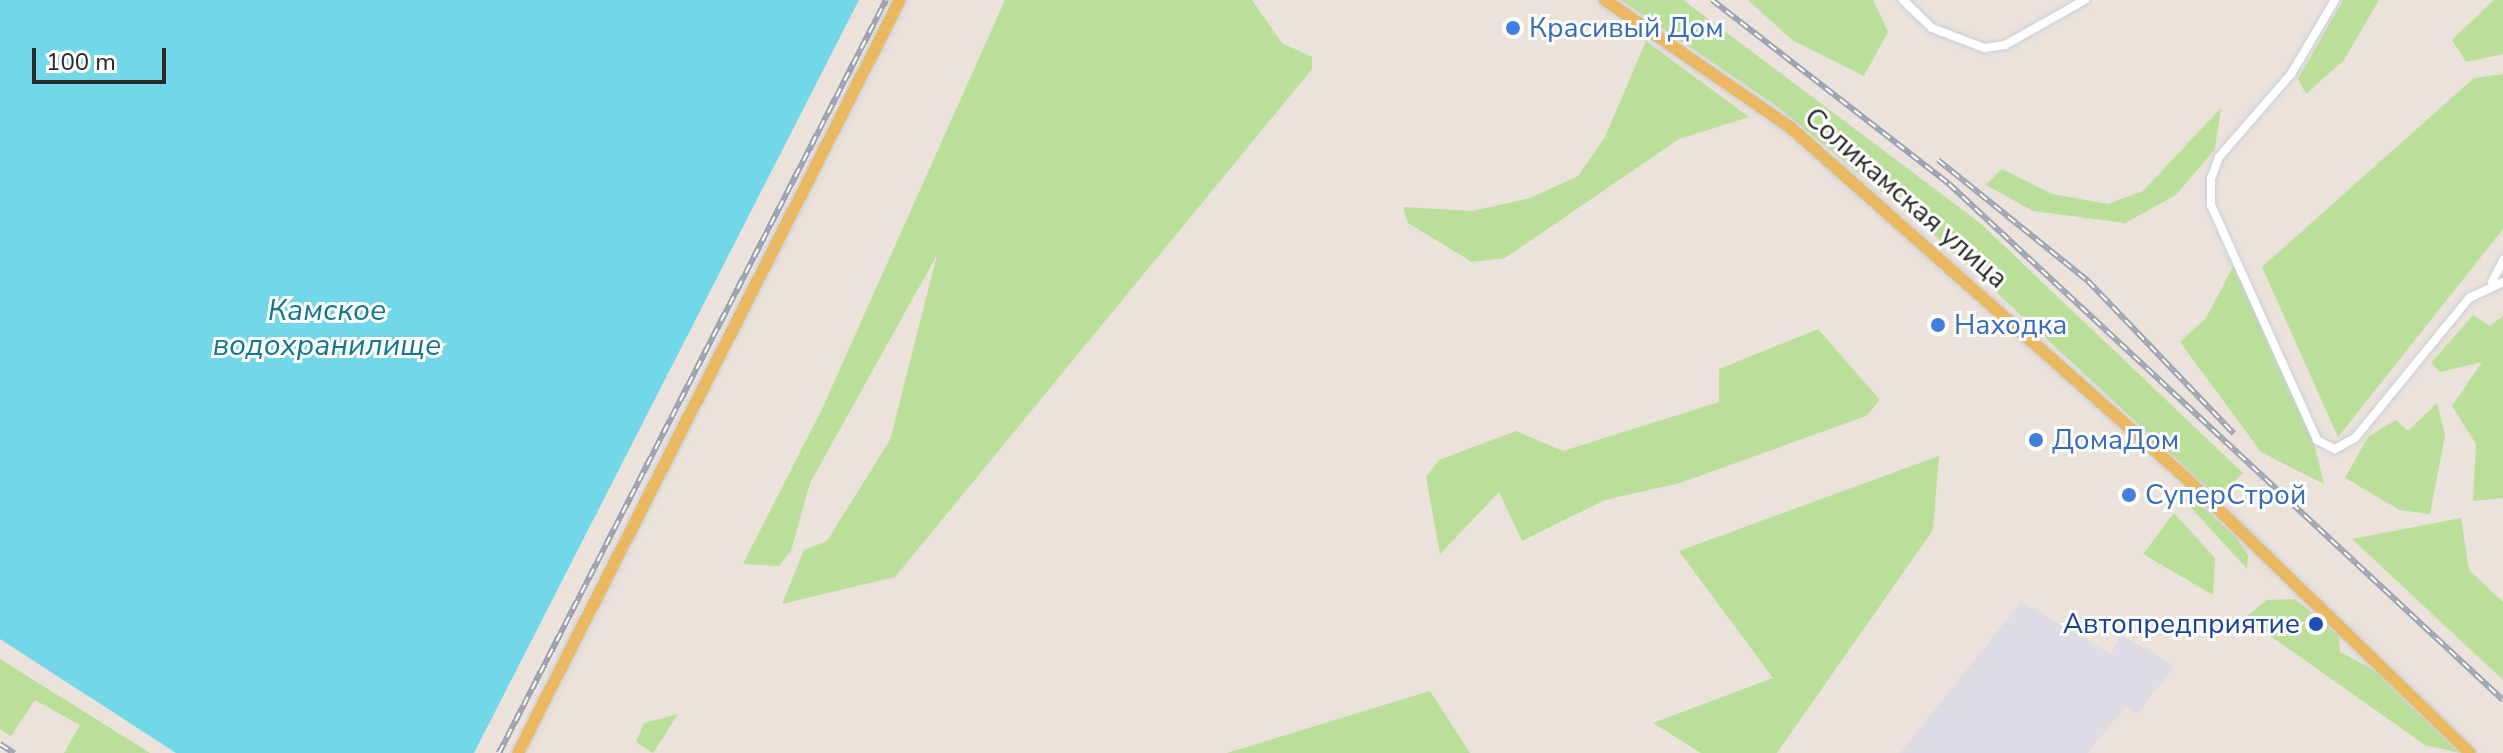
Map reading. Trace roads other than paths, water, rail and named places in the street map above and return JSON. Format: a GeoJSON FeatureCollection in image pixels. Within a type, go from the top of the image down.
{"type":"FeatureCollection","features":[{"type":"Feature","properties":{"kind":"main road"},"geometry":{"type":"LineString","coordinates":[[518,753],[900,0]]}},
{"type":"Feature","properties":{"kind":"main road","name":"Соликамская улица"},"geometry":{"type":"LineString","coordinates":[[1605,0],[1791,128],[2186,478],[2470,753]]}},
{"type":"Feature","properties":{"kind":"street"},"geometry":{"type":"LineString","coordinates":[[1903,0],[1932,28],[1984,48],[2005,45],[2085,0]]}},
{"type":"Feature","properties":{"kind":"street"},"geometry":{"type":"LineString","coordinates":[[2335,0],[2291,74],[2219,157],[2211,179],[2211,205],[2317,440],[2335,449],[2355,438],[2469,298],[2492,282],[2503,260]]}},
{"type":"Feature","properties":{"kind":"street"},"geometry":{"type":"LineString","coordinates":[[2492,282],[2503,282]]}},
{"type":"Feature","properties":{"kind":"water","name":"Камское водохранилище"},"geometry":{"type":"Polygon","coordinates":[[[0,0],[859,0],[474,753],[176,753],[0,639],[0,0]]]}},
{"type":"Feature","properties":{"kind":"railway"},"geometry":{"type":"LineString","coordinates":[[499,753],[886,0]]}},
{"type":"Feature","properties":{"kind":"railway"},"geometry":{"type":"LineString","coordinates":[[1712,0],[1949,184],[2503,700]]}},
{"type":"Feature","properties":{"kind":"railway"},"geometry":{"type":"LineString","coordinates":[[1938,160],[2088,281],[2234,434]]}},
{"type":"Feature","properties":{"kind":"railway"},"geometry":{"type":"LineString","coordinates":[[0,744],[14,753]]}},
{"type":"Feature","properties":{"kind":"place","name":"Красивый Дом"},"geometry":{"type":"Point","coordinates":[1513,28]}},
{"type":"Feature","properties":{"kind":"place","name":"Находка"},"geometry":{"type":"Point","coordinates":[1938,325]}},
{"type":"Feature","properties":{"kind":"place","name":"ДомаДом"},"geometry":{"type":"Point","coordinates":[2036,440]}},
{"type":"Feature","properties":{"kind":"place","name":"СуперСтрой"},"geometry":{"type":"Point","coordinates":[2129,495]}},
{"type":"Feature","properties":{"kind":"place","name":"Автопредприятие"},"geometry":{"type":"Point","coordinates":[2316,624]}}]}
